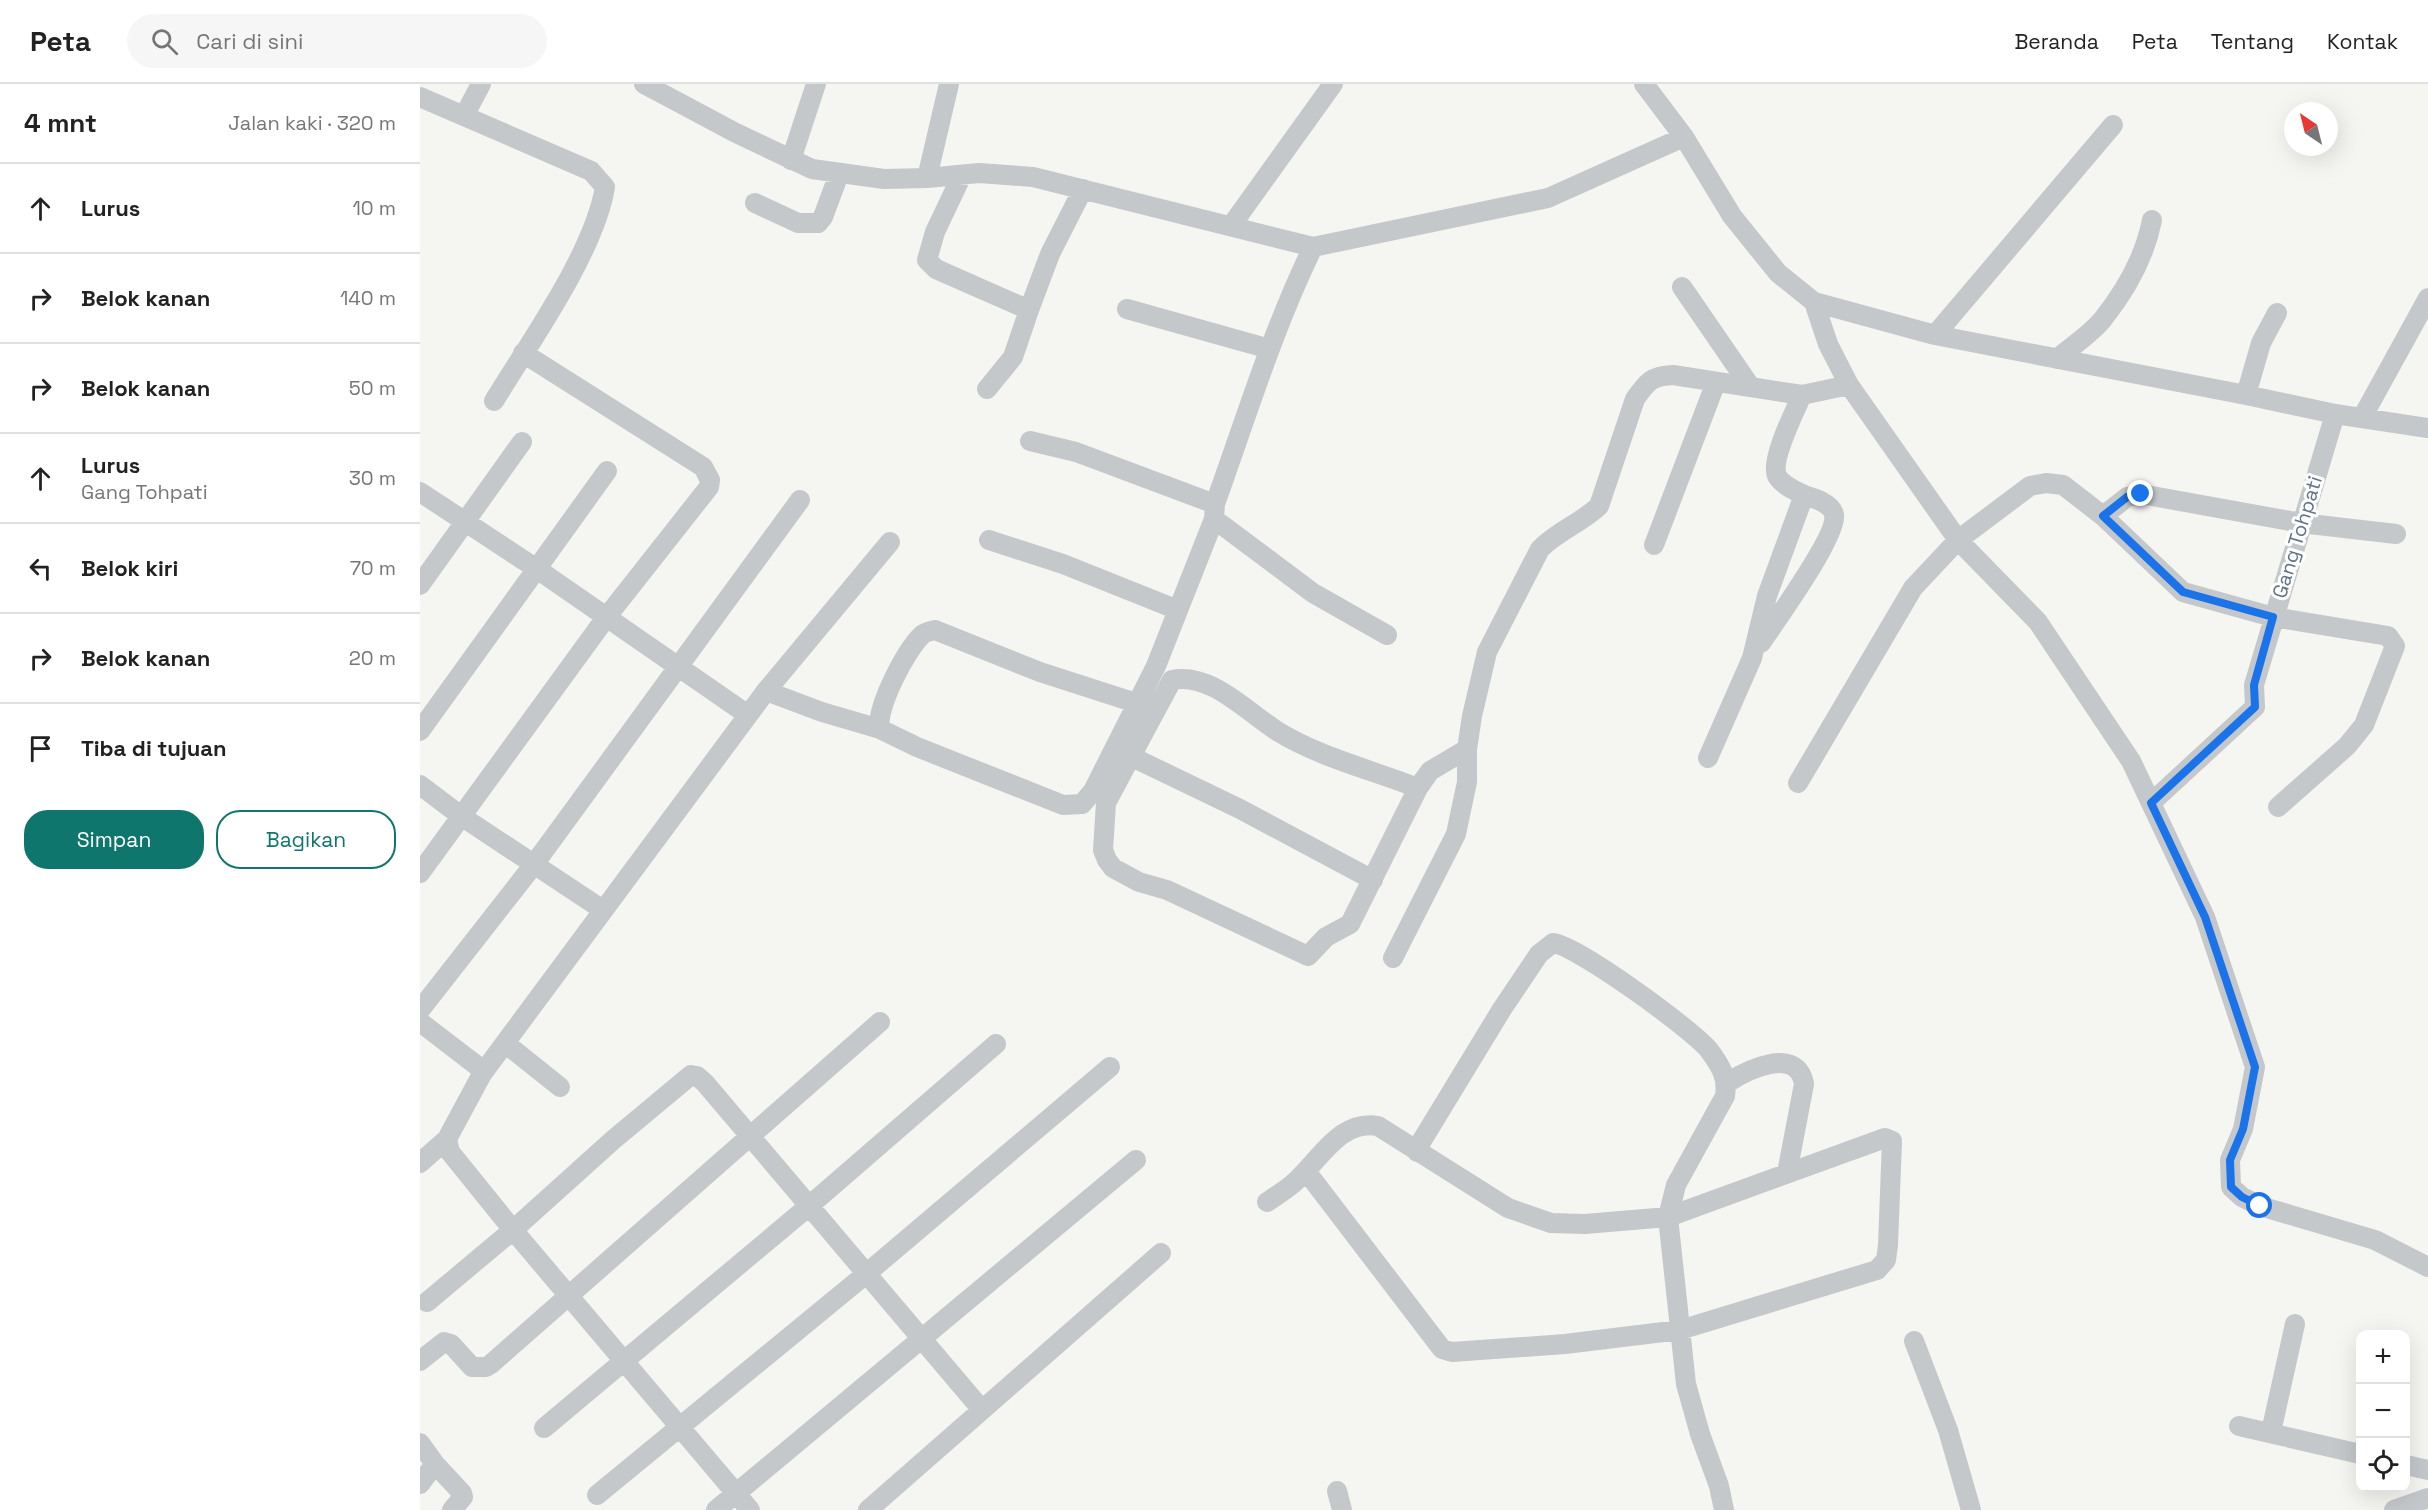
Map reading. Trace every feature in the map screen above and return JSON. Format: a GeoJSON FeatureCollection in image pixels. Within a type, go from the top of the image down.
{"type":"FeatureCollection","features":[{"type":"Feature","properties":{"kind":"street"},"geometry":{"type":"LineString","coordinates":[[464,116],[481,84]]}},
{"type":"Feature","properties":{"kind":"street"},"geometry":{"type":"LineString","coordinates":[[644,84],[791,160],[813,169],[884,179],[1006,173],[1083,189],[1313,247],[1548,198],[1684,137]]}},
{"type":"Feature","properties":{"kind":"street"},"geometry":{"type":"LineString","coordinates":[[791,160],[816,84]]}},
{"type":"Feature","properties":{"kind":"street"},"geometry":{"type":"LineString","coordinates":[[927,178],[949,84]]}},
{"type":"Feature","properties":{"kind":"street"},"geometry":{"type":"LineString","coordinates":[[1231,226],[1333,84]]}},
{"type":"Feature","properties":{"kind":"street"},"geometry":{"type":"LineString","coordinates":[[1644,84],[1684,137],[1732,216],[1778,273],[1814,303],[1935,335],[2246,394],[2335,414],[2428,428]]}},
{"type":"Feature","properties":{"kind":"street"},"geometry":{"type":"LineString","coordinates":[[420,97],[591,171],[605,187],[603,200],[566,284],[494,401]]}},
{"type":"Feature","properties":{"kind":"street"},"geometry":{"type":"LineString","coordinates":[[1935,335],[2113,125]]}},
{"type":"Feature","properties":{"kind":"street"},"geometry":{"type":"LineString","coordinates":[[755,203],[798,223],[818,223],[823,217],[839,174]]}},
{"type":"Feature","properties":{"kind":"street"},"geometry":{"type":"LineString","coordinates":[[962,175],[935,232],[927,260],[936,269],[1029,310]]}},
{"type":"Feature","properties":{"kind":"street"},"geometry":{"type":"LineString","coordinates":[[987,389],[1012,357],[1055,243],[1083,189]]}},
{"type":"Feature","properties":{"kind":"street"},"geometry":{"type":"LineString","coordinates":[[2057,358],[2103,319],[2140,261],[2147,246],[2152,220]]}},
{"type":"Feature","properties":{"kind":"street"},"geometry":{"type":"LineString","coordinates":[[765,691],[822,712],[880,729],[917,747],[1064,805],[1082,804],[1093,791],[1156,666],[1215,512],[1270,349],[1313,247]]}},
{"type":"Feature","properties":{"kind":"street"},"geometry":{"type":"LineString","coordinates":[[1682,287],[1750,386]]}},
{"type":"Feature","properties":{"kind":"street"},"geometry":{"type":"LineString","coordinates":[[2363,417],[2428,298]]}},
{"type":"Feature","properties":{"kind":"street"},"geometry":{"type":"LineString","coordinates":[[1814,303],[1828,344],[1849,385],[1958,540],[2037,622],[2131,761],[2205,917],[2255,1067],[2243,1129],[2230,1160],[2231,1187],[2242,1197],[2260,1206],[2375,1240],[2428,1267]]}},
{"type":"Feature","properties":{"kind":"street"},"geometry":{"type":"LineString","coordinates":[[1127,309],[1270,349]]}},
{"type":"Feature","properties":{"kind":"street"},"geometry":{"type":"LineString","coordinates":[[2246,394],[2261,343],[2277,313]]}},
{"type":"Feature","properties":{"kind":"street"},"geometry":{"type":"LineString","coordinates":[[420,873],[605,618],[709,487],[710,480],[703,467],[523,353]]}},
{"type":"Feature","properties":{"kind":"street"},"geometry":{"type":"LineString","coordinates":[[1393,958],[1456,834],[1467,782],[1467,749],[1487,652],[1540,549],[1552,537],[1589,516],[1599,506],[1635,399],[1645,385],[1657,376],[1673,375],[1802,395],[1849,385]]}},
{"type":"Feature","properties":{"kind":"street"},"geometry":{"type":"LineString","coordinates":[[1654,544],[1716,382]]}},
{"type":"Feature","properties":{"kind":"street"},"geometry":{"type":"LineString","coordinates":[[1708,758],[1752,658],[1813,564],[1832,527],[1834,515],[1830,507],[1786,485],[1777,476],[1776,468],[1780,447],[1802,395]]}},
{"type":"Feature","properties":{"kind":"street","name":"Gang Tohpati"},"geometry":{"type":"LineString","coordinates":[[2151,803],[2255,707],[2254,695],[2273,617],[2335,414]]}},
{"type":"Feature","properties":{"kind":"street"},"geometry":{"type":"LineString","coordinates":[[1030,441],[1076,452],[1215,512],[1312,593],[1387,635]]}},
{"type":"Feature","properties":{"kind":"street"},"geometry":{"type":"LineString","coordinates":[[420,585],[522,442]]}},
{"type":"Feature","properties":{"kind":"street"},"geometry":{"type":"LineString","coordinates":[[420,731],[607,471]]}},
{"type":"Feature","properties":{"kind":"street"},"geometry":{"type":"LineString","coordinates":[[1798,783],[1913,588],[1958,540],[2030,486],[2046,483],[2063,485],[2103,516],[2183,592],[2273,617],[2388,636],[2395,646],[2364,725],[2347,746],[2278,807]]}},
{"type":"Feature","properties":{"kind":"street"},"geometry":{"type":"LineString","coordinates":[[420,492],[537,569],[748,715]]}},
{"type":"Feature","properties":{"kind":"street"},"geometry":{"type":"LineString","coordinates":[[2103,516],[2127,497],[2141,494],[2301,523],[2396,534]]}},
{"type":"Feature","properties":{"kind":"street"},"geometry":{"type":"LineString","coordinates":[[1752,658],[1767,596],[1804,495]]}},
{"type":"Feature","properties":{"kind":"street"},"geometry":{"type":"LineString","coordinates":[[420,1010],[535,863],[800,500]]}},
{"type":"Feature","properties":{"kind":"street"},"geometry":{"type":"LineString","coordinates":[[989,540],[1063,564],[1178,610]]}},
{"type":"Feature","properties":{"kind":"street"},"geometry":{"type":"LineString","coordinates":[[420,1163],[447,1139],[482,1074],[765,691],[890,542]]}},
{"type":"Feature","properties":{"kind":"street"},"geometry":{"type":"LineString","coordinates":[[880,729],[878,720],[881,708],[911,649],[923,633],[935,630],[1040,672],[1136,703]]}},
{"type":"Feature","properties":{"kind":"street"},"geometry":{"type":"LineString","coordinates":[[1419,788],[1278,732],[1220,691],[1186,677],[1172,680],[1106,803],[1103,850],[1113,868],[1139,882],[1167,890],[1308,956],[1326,937],[1350,924],[1419,788],[1430,771],[1467,749]]}},
{"type":"Feature","properties":{"kind":"street"},"geometry":{"type":"LineString","coordinates":[[1130,756],[1240,809],[1373,880]]}},
{"type":"Feature","properties":{"kind":"street"},"geometry":{"type":"LineString","coordinates":[[420,785],[461,816],[603,910]]}},
{"type":"Feature","properties":{"kind":"street"},"geometry":{"type":"LineString","coordinates":[[1418,1152],[1421,1142],[1502,1009],[1539,954],[1553,943],[1560,943],[1676,1019],[1710,1052],[1727,1083],[1725,1096],[1713,1122],[1676,1185],[1668,1217],[1686,1384],[1724,1510]]}},
{"type":"Feature","properties":{"kind":"street"},"geometry":{"type":"LineString","coordinates":[[420,1022],[472,1062],[482,1074]]}},
{"type":"Feature","properties":{"kind":"street"},"geometry":{"type":"LineString","coordinates":[[420,1361],[444,1342],[451,1344],[472,1367],[486,1367],[880,1022]]}},
{"type":"Feature","properties":{"kind":"street"},"geometry":{"type":"LineString","coordinates":[[505,1043],[560,1086]]}},
{"type":"Feature","properties":{"kind":"street"},"geometry":{"type":"LineString","coordinates":[[544,1428],[809,1206],[996,1044]]}},
{"type":"Feature","properties":{"kind":"street"},"geometry":{"type":"LineString","coordinates":[[1727,1083],[1748,1070],[1772,1064],[1788,1064],[1798,1068],[1803,1075],[1804,1084],[1787,1173]]}},
{"type":"Feature","properties":{"kind":"street"},"geometry":{"type":"LineString","coordinates":[[597,1495],[866,1274],[1110,1067]]}},
{"type":"Feature","properties":{"kind":"street"},"geometry":{"type":"LineString","coordinates":[[427,1302],[513,1230],[613,1140],[693,1074],[705,1083],[982,1410]]}},
{"type":"Feature","properties":{"kind":"street"},"geometry":{"type":"LineString","coordinates":[[1267,1202],[1291,1185],[1335,1140],[1349,1129],[1364,1123],[1378,1126],[1508,1208],[1551,1222],[1585,1224],[1668,1217],[1885,1138],[1892,1141],[1891,1217],[1886,1260],[1877,1270],[1680,1330],[1482,1351],[1442,1349],[1306,1171]]}},
{"type":"Feature","properties":{"kind":"street"},"geometry":{"type":"LineString","coordinates":[[447,1139],[450,1152],[513,1230],[750,1510]]}},
{"type":"Feature","properties":{"kind":"street"},"geometry":{"type":"LineString","coordinates":[[716,1510],[1136,1160]]}},
{"type":"Feature","properties":{"kind":"street"},"geometry":{"type":"LineString","coordinates":[[868,1510],[1161,1253]]}},
{"type":"Feature","properties":{"kind":"street"},"geometry":{"type":"LineString","coordinates":[[2271,1432],[2295,1324]]}},
{"type":"Feature","properties":{"kind":"street"},"geometry":{"type":"LineString","coordinates":[[1914,1341],[1947,1430],[1971,1510]]}},
{"type":"Feature","properties":{"kind":"street"},"geometry":{"type":"LineString","coordinates":[[2239,1426],[2356,1450]]}},
{"type":"Feature","properties":{"kind":"street"},"geometry":{"type":"LineString","coordinates":[[420,1443],[435,1464],[462,1493],[463,1497],[452,1510]]}},
{"type":"Feature","properties":{"kind":"street"},"geometry":{"type":"LineString","coordinates":[[420,1484],[435,1464]]}},
{"type":"Feature","properties":{"kind":"street"},"geometry":{"type":"LineString","coordinates":[[2410,1466],[2428,1470]]}},
{"type":"Feature","properties":{"kind":"street"},"geometry":{"type":"LineString","coordinates":[[1337,1491],[1342,1510]]}},
{"type":"Feature","properties":{"kind":"street"},"geometry":{"type":"LineString","coordinates":[[2394,1510],[2428,1498]]}},
{"type":"Feature","properties":{"kind":"route"},"geometry":{"type":"LineString","coordinates":[[2141,494],[2127,497],[2103,516],[2162,575],[2183,592],[2273,617],[2254,685],[2255,707],[2151,803],[2205,917],[2255,1067],[2243,1129],[2230,1160],[2231,1187],[2242,1197],[2260,1206]]}}]}
